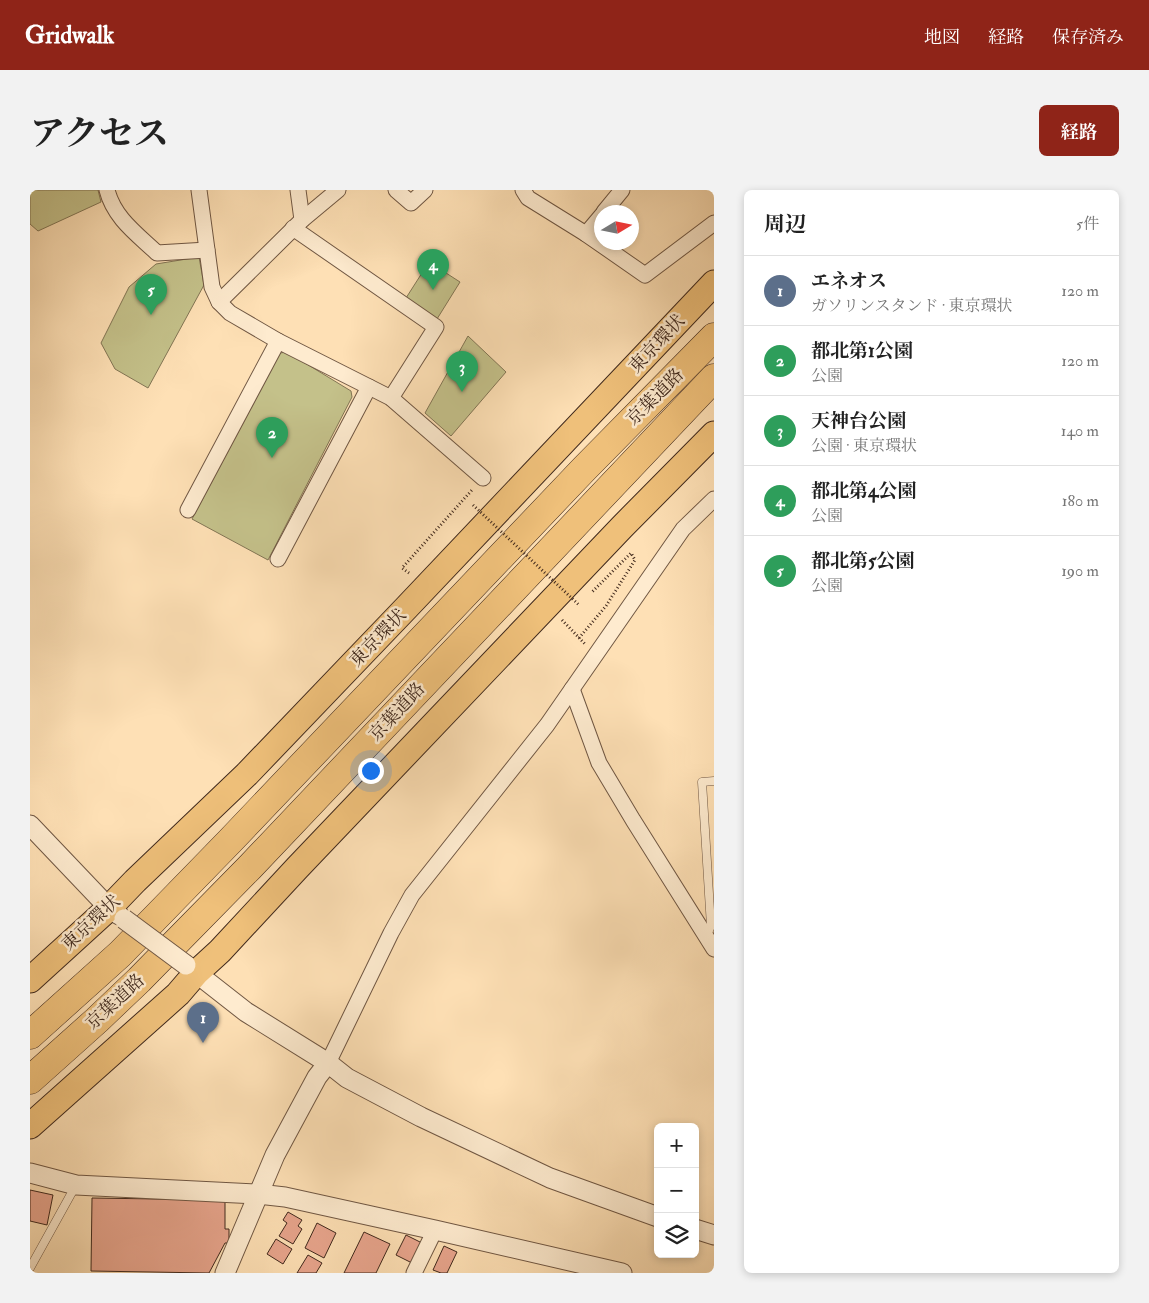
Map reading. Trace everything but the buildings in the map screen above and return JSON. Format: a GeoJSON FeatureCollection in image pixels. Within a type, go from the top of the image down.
{"type":"FeatureCollection","features":[{"type":"Feature","properties":{"kind":"highway","name":"東京環状"},"geometry":{"type":"LineString","coordinates":[[30,980],[116,913],[714,283]]}},
{"type":"Feature","properties":{"kind":"highway","name":"京葉道路"},"geometry":{"type":"LineString","coordinates":[[30,1035],[120,954],[189,884],[584,468],[714,337]]}},
{"type":"Feature","properties":{"kind":"highway","name":"京葉道路"},"geometry":{"type":"LineString","coordinates":[[30,1080],[139,980],[250,867],[714,378]]}},
{"type":"Feature","properties":{"kind":"highway"},"geometry":{"type":"LineString","coordinates":[[30,1126],[178,994],[191,969],[220,951],[615,534],[714,434]]}},
{"type":"Feature","properties":{"kind":"street"},"geometry":{"type":"LineString","coordinates":[[107,190],[109,199],[121,220],[157,253],[207,250]]}},
{"type":"Feature","properties":{"kind":"street"},"geometry":{"type":"LineString","coordinates":[[199,190],[212,287],[219,302],[230,313],[278,341],[391,398],[480,482]]}},
{"type":"Feature","properties":{"kind":"street"},"geometry":{"type":"LineString","coordinates":[[298,190],[298,224]]}},
{"type":"Feature","properties":{"kind":"street"},"geometry":{"type":"LineString","coordinates":[[219,302],[298,224],[338,190]]}},
{"type":"Feature","properties":{"kind":"street"},"geometry":{"type":"LineString","coordinates":[[396,190],[411,203],[425,190]]}},
{"type":"Feature","properties":{"kind":"street"},"geometry":{"type":"LineString","coordinates":[[523,190],[528,198],[586,234],[645,275],[714,222]]}},
{"type":"Feature","properties":{"kind":"street"},"geometry":{"type":"LineString","coordinates":[[610,205],[622,190]]}},
{"type":"Feature","properties":{"kind":"street"},"geometry":{"type":"LineString","coordinates":[[298,224],[436,326],[391,398]]}},
{"type":"Feature","properties":{"kind":"street"},"geometry":{"type":"LineString","coordinates":[[586,234],[594,225]]}},
{"type":"Feature","properties":{"kind":"street"},"geometry":{"type":"LineString","coordinates":[[188,510],[278,341]]}},
{"type":"Feature","properties":{"kind":"street"},"geometry":{"type":"LineString","coordinates":[[278,559],[369,386]]}},
{"type":"Feature","properties":{"kind":"street"},"geometry":{"type":"LineString","coordinates":[[225,1273],[275,1155],[317,1077],[328,1063],[412,895],[547,725],[683,529],[714,499]]}},
{"type":"Feature","properties":{"kind":"street"},"geometry":{"type":"LineString","coordinates":[[572,689],[599,763],[633,820],[711,940]]}},
{"type":"Feature","properties":{"kind":"street"},"geometry":{"type":"LineString","coordinates":[[30,825],[116,913],[246,1012],[328,1063],[347,1078],[490,1151],[550,1178],[654,1217]]}},
{"type":"Feature","properties":{"kind":"street"},"geometry":{"type":"LineString","coordinates":[[30,1174],[76,1185],[285,1197],[435,1230],[594,1270],[622,1273]]}},
{"type":"Feature","properties":{"kind":"street"},"geometry":{"type":"LineString","coordinates":[[414,1273],[435,1230]]}},
{"type":"Feature","properties":{"kind":"street"},"geometry":{"type":"LineString","coordinates":[[699,1230],[714,1235]]}},
{"type":"Feature","properties":{"kind":"lane"},"geometry":{"type":"LineString","coordinates":[[711,940],[702,782],[714,780]]}},
{"type":"Feature","properties":{"kind":"lane"},"geometry":{"type":"LineString","coordinates":[[30,1268],[76,1185]]}},
{"type":"Feature","properties":{"kind":"path"},"geometry":{"type":"LineString","coordinates":[[402,568],[480,482]]}},
{"type":"Feature","properties":{"kind":"path"},"geometry":{"type":"LineString","coordinates":[[473,505],[579,605],[631,554],[635,560],[606,606],[579,638]]}},
{"type":"Feature","properties":{"kind":"path"},"geometry":{"type":"LineString","coordinates":[[558,616],[587,646]]}},
{"type":"Feature","properties":{"kind":"shaded area"},"geometry":{"type":"Polygon","coordinates":[[[30,190],[98,190],[101,202],[38,231],[30,224],[30,190]]]}},
{"type":"Feature","properties":{"kind":"shaded area"},"geometry":{"type":"Polygon","coordinates":[[[199,257],[204,285],[148,388],[115,369],[101,343],[129,287],[156,264],[199,257]]]}},
{"type":"Feature","properties":{"kind":"shaded area"},"geometry":{"type":"Polygon","coordinates":[[[429,262],[460,282],[437,319],[406,298],[429,262]]]}},
{"type":"Feature","properties":{"kind":"shaded area"},"geometry":{"type":"Polygon","coordinates":[[[468,336],[506,372],[451,436],[425,413],[468,336]]]}},
{"type":"Feature","properties":{"kind":"shaded area"},"geometry":{"type":"Polygon","coordinates":[[[287,352],[351,391],[352,397],[268,560],[192,519],[280,353],[287,352]]]}},
{"type":"Feature","properties":{"kind":"place","name":"都北第4公園"},"geometry":{"type":"Point","coordinates":[433,290]}},
{"type":"Feature","properties":{"kind":"place","name":"都北第5公園"},"geometry":{"type":"Point","coordinates":[151,315]}},
{"type":"Feature","properties":{"kind":"place","name":"天神台公園"},"geometry":{"type":"Point","coordinates":[462,392]}},
{"type":"Feature","properties":{"kind":"place","name":"都北第1公園"},"geometry":{"type":"Point","coordinates":[272,458]}},
{"type":"Feature","properties":{"kind":"place","name":"エネオス"},"geometry":{"type":"Point","coordinates":[203,1043]}}]}
